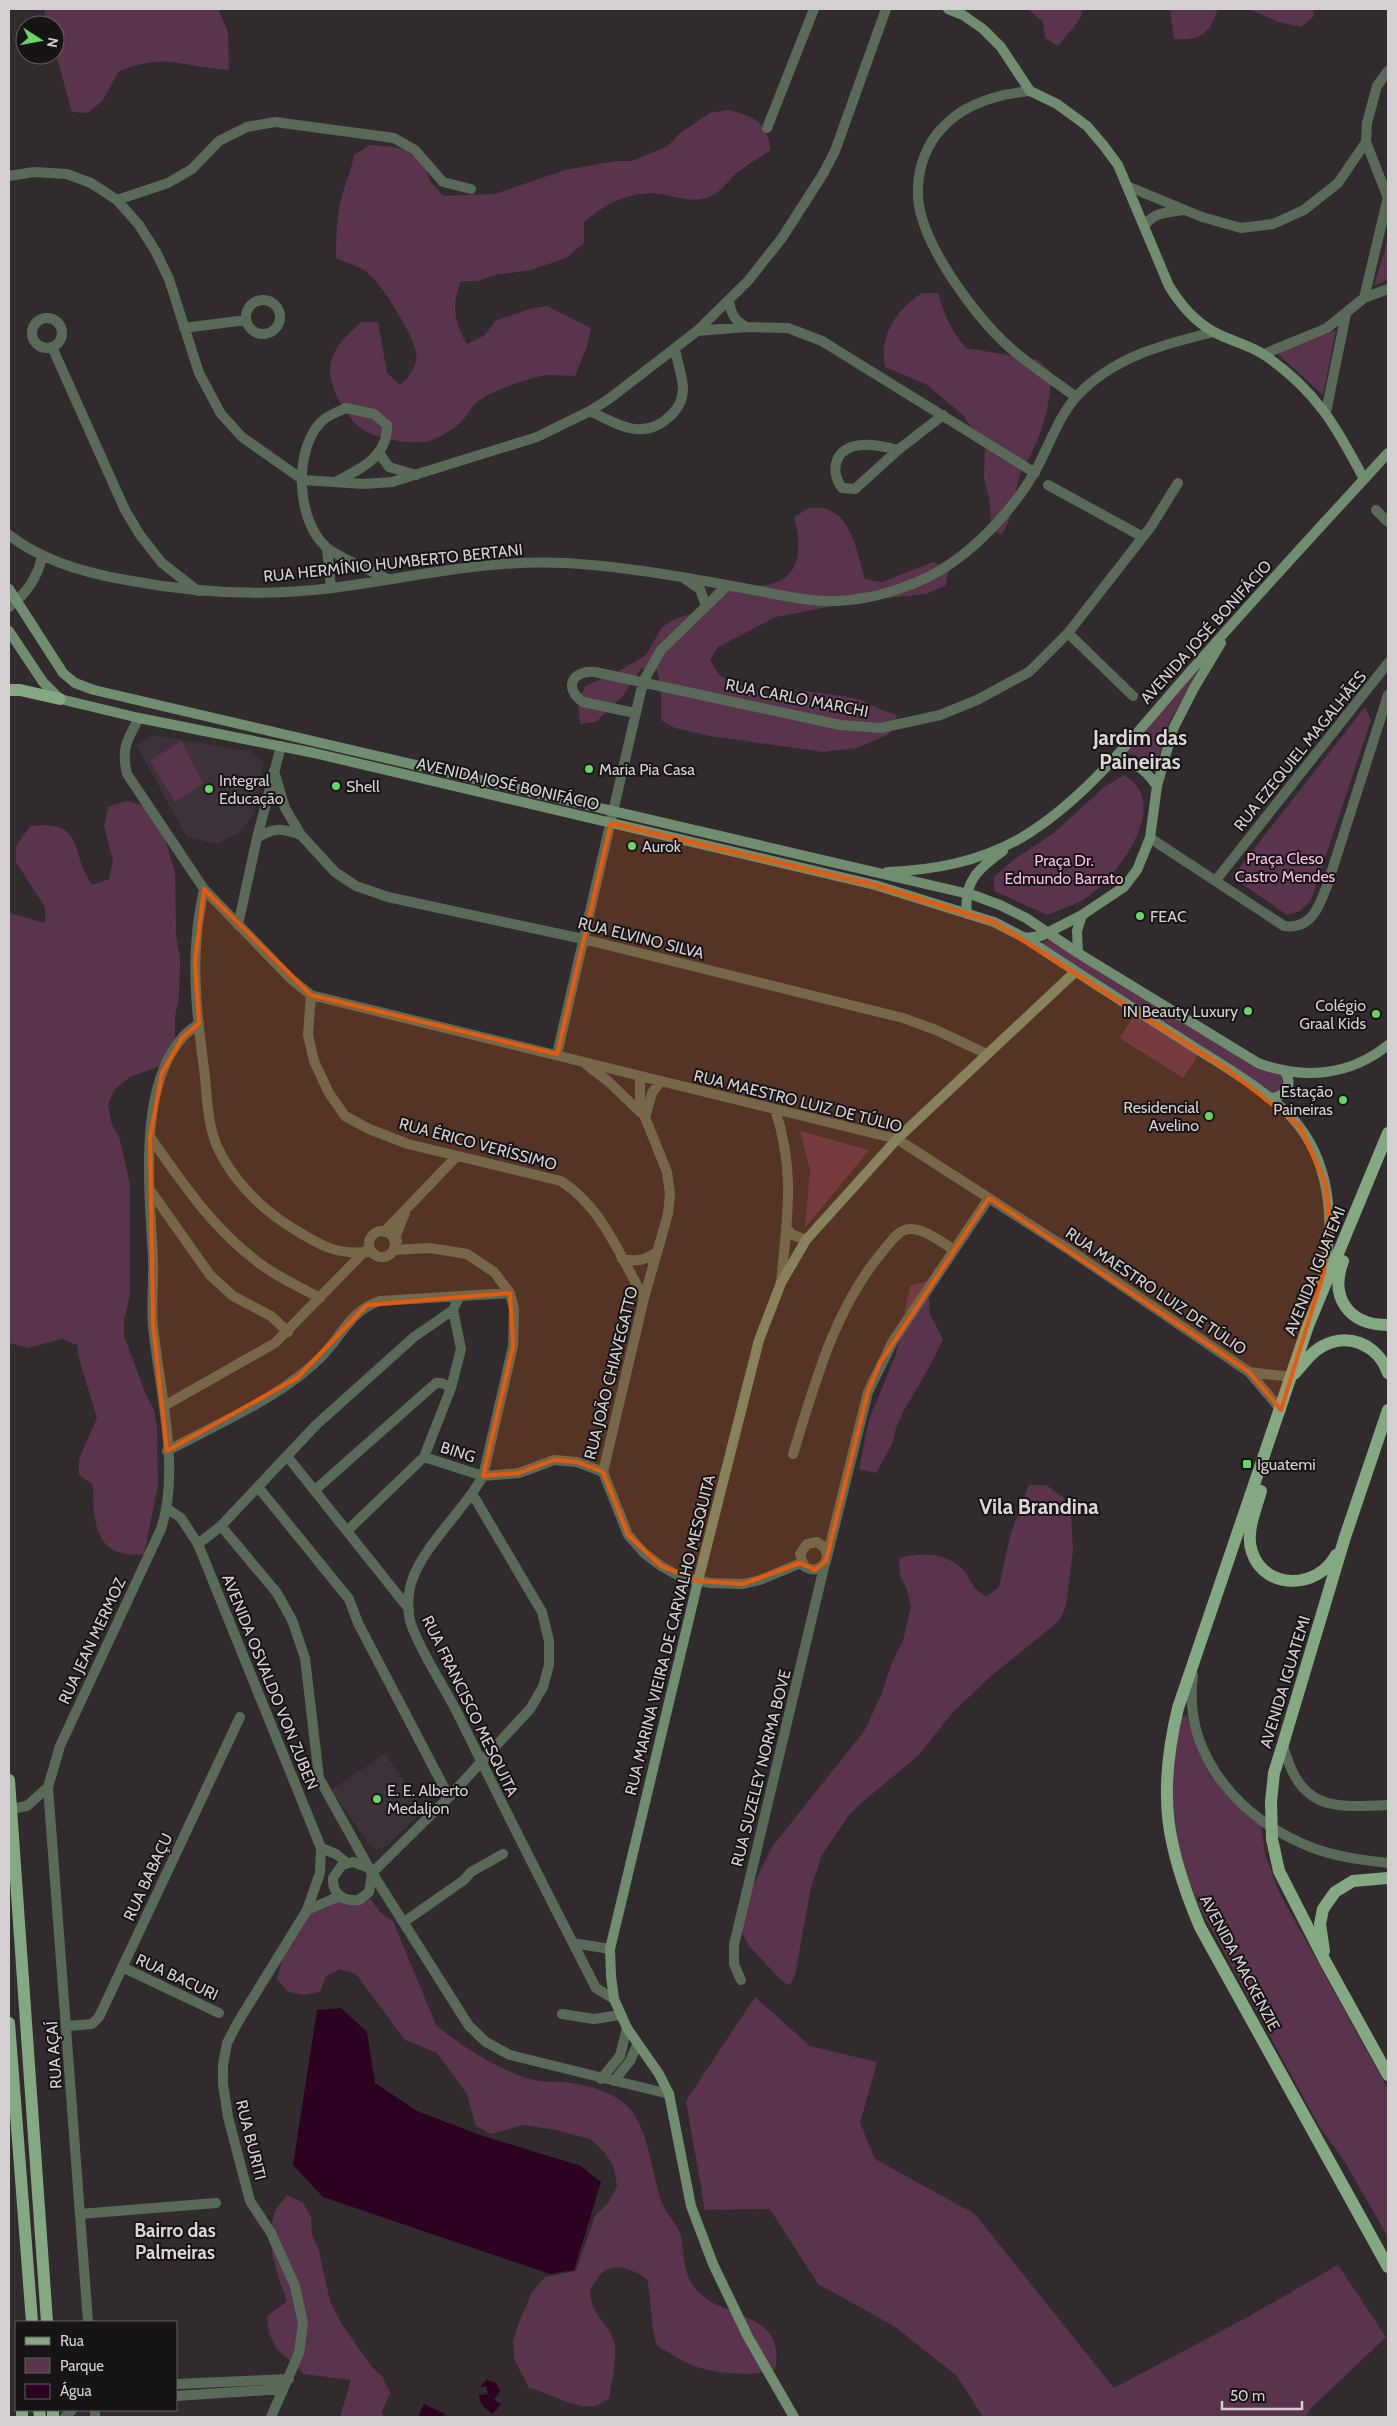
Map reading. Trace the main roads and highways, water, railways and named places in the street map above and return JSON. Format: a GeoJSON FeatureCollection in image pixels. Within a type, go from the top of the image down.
{"type":"FeatureCollection","features":[{"type":"Feature","properties":{"kind":"main road"},"geometry":{"type":"LineString","coordinates":[[948,9],[963,15],[983,29],[1001,47],[1030,91],[1057,104],[1087,126],[1118,165],[1169,286],[1177,298],[1194,318],[1214,332],[1264,354],[1309,392],[1326,412],[1364,479]]}},
{"type":"Feature","properties":{"kind":"main road","name":"AVENIDA JOSÉ BONIFÁCIO"},"geometry":{"type":"LineString","coordinates":[[870,873],[919,870],[974,859],[1020,838],[1048,819],[1109,763],[1235,620],[1388,453]]}},
{"type":"Feature","properties":{"kind":"main road","name":"AVENIDA JOSÉ BONIFÁCIO"},"geometry":{"type":"LineString","coordinates":[[9,589],[13,603],[64,673],[76,683],[94,690],[614,811],[870,873],[966,893],[1000,905],[1048,932],[1078,954],[1258,1063],[1285,1072],[1302,1074],[1329,1072],[1356,1064],[1378,1054],[1388,1045]]}},
{"type":"Feature","properties":{"kind":"main road"},"geometry":{"type":"LineString","coordinates":[[1025,938],[1048,932],[1082,915],[1124,887],[1137,870],[1150,838],[1157,786],[1174,729],[1194,688],[1235,620]]}},
{"type":"Feature","properties":{"kind":"main road"},"geometry":{"type":"LineString","coordinates":[[9,631],[39,676],[60,699]]}},
{"type":"Feature","properties":{"kind":"main road"},"geometry":{"type":"LineString","coordinates":[[9,690],[20,690],[60,699]]}},
{"type":"Feature","properties":{"kind":"main road","name":"AVENIDA JOSÉ BONIFÁCIO"},"geometry":{"type":"LineString","coordinates":[[60,699],[139,718],[281,746],[875,885],[994,922],[1025,938],[1224,1067],[1268,1098],[1300,1126],[1312,1146],[1326,1184],[1330,1224],[1324,1272],[1308,1326]]}},
{"type":"Feature","properties":{"kind":"main road"},"geometry":{"type":"LineString","coordinates":[[1109,763],[1136,765],[1145,770],[1157,786]]}},
{"type":"Feature","properties":{"kind":"main road"},"geometry":{"type":"LineString","coordinates":[[967,914],[966,893],[973,877],[983,866],[1020,838]]}},
{"type":"Feature","properties":{"kind":"main road"},"geometry":{"type":"LineString","coordinates":[[1078,954],[1077,931],[1082,915]]}},
{"type":"Feature","properties":{"kind":"main road","name":"RUA MARINA VIEIRA DE CARVALHO MESQUITA"},"geometry":{"type":"LineString","coordinates":[[794,2417],[748,2337],[713,2264],[691,2206],[669,2094],[659,2074],[626,2028],[614,1999],[610,1976],[610,1949],[698,1581],[759,1340],[781,1283],[806,1240],[897,1139],[1075,972]]}},
{"type":"Feature","properties":{"kind":"main road"},"geometry":{"type":"LineString","coordinates":[[1268,1098],[1277,1098],[1285,1094],[1289,1087],[1289,1079],[1285,1072]]}},
{"type":"Feature","properties":{"kind":"main road","name":"AVENIDA IGUATEMI"},"geometry":{"type":"LineString","coordinates":[[1198,1649],[1265,1457],[1308,1326],[1383,1150],[1388,1133]]}},
{"type":"Feature","properties":{"kind":"main road"},"geometry":{"type":"LineString","coordinates":[[1383,1150],[1341,1267],[1338,1287],[1341,1300],[1351,1314],[1370,1324],[1388,1325]]}},
{"type":"Feature","properties":{"kind":"main road"},"geometry":{"type":"LineString","coordinates":[[1292,1377],[1318,1349],[1333,1341],[1346,1339],[1369,1347],[1378,1355],[1388,1373]]}},
{"type":"Feature","properties":{"kind":"main road","name":"AVENIDA IGUATEMI"},"geometry":{"type":"LineString","coordinates":[[1325,1961],[1279,1871],[1272,1839],[1271,1802],[1274,1773],[1345,1537],[1388,1409]]}},
{"type":"Feature","properties":{"kind":"main road"},"geometry":{"type":"LineString","coordinates":[[1265,1457],[1265,1477],[1254,1515],[1250,1541],[1252,1552],[1264,1569],[1276,1577],[1288,1580],[1303,1581],[1318,1576],[1331,1564],[1345,1537]]}},
{"type":"Feature","properties":{"kind":"main road","name":"AVENIDA MACKENZIE"},"geometry":{"type":"LineString","coordinates":[[1198,1649],[1178,1708],[1166,1765],[1168,1824],[1181,1881],[1200,1927],[1384,2256],[1388,2267]]}},
{"type":"Feature","properties":{"kind":"main road"},"geometry":{"type":"LineString","coordinates":[[9,1780],[46,2321]]}},
{"type":"Feature","properties":{"kind":"main road"},"geometry":{"type":"LineString","coordinates":[[1388,1878],[1353,1881],[1335,1892],[1324,1909],[1320,1924],[1325,1961],[1388,2074]]}},
{"type":"Feature","properties":{"kind":"main road"},"geometry":{"type":"LineString","coordinates":[[9,2023],[32,2321]]}},
{"type":"Feature","properties":{"kind":"water"},"geometry":{"type":"Polygon","coordinates":[[[341,2008],[367,2032],[375,2083],[417,2111],[480,2135],[581,2166],[601,2182],[574,2270],[550,2274],[323,2197],[293,2165],[317,2010],[341,2008]]]}},
{"type":"Feature","properties":{"kind":"water"},"geometry":{"type":"Polygon","coordinates":[[[487,2380],[496,2383],[500,2391],[494,2400],[501,2404],[493,2414],[488,2411],[479,2398],[479,2395],[488,2394],[486,2386],[480,2387],[487,2380]]]}},
{"type":"Feature","properties":{"kind":"water"},"geometry":{"type":"Polygon","coordinates":[[[424,2404],[445,2414],[443,2417],[418,2417],[424,2404]]]}},
{"type":"Feature","properties":{"kind":"place","name":"Maria Pia Casa"},"geometry":{"type":"Point","coordinates":[589,769]}},
{"type":"Feature","properties":{"kind":"place","name":"Shell"},"geometry":{"type":"Point","coordinates":[336,786]}},
{"type":"Feature","properties":{"kind":"place","name":"Integral Educação"},"geometry":{"type":"Point","coordinates":[209,789]}},
{"type":"Feature","properties":{"kind":"place","name":"Aurok"},"geometry":{"type":"Point","coordinates":[632,846]}},
{"type":"Feature","properties":{"kind":"place","name":"FEAC"},"geometry":{"type":"Point","coordinates":[1140,916]}},
{"type":"Feature","properties":{"kind":"place","name":"IN Beauty Luxury"},"geometry":{"type":"Point","coordinates":[1248,1011]}},
{"type":"Feature","properties":{"kind":"place","name":"Colégio Graal Kids"},"geometry":{"type":"Point","coordinates":[1376,1014]}},
{"type":"Feature","properties":{"kind":"place","name":"Estação Paineiras"},"geometry":{"type":"Point","coordinates":[1343,1100]}},
{"type":"Feature","properties":{"kind":"place","name":"Residencial Avelino"},"geometry":{"type":"Point","coordinates":[1209,1116]}},
{"type":"Feature","properties":{"kind":"place","name":"Iguatemi"},"geometry":{"type":"Point","coordinates":[1247,1464]}},
{"type":"Feature","properties":{"kind":"place","name":"E. E. Alberto Medaljon"},"geometry":{"type":"Point","coordinates":[377,1799]}},
{"type":"Feature","properties":{"kind":"district","name":"Jardim das Paineiras"},"geometry":{"type":"Point","coordinates":[1140,749]}},
{"type":"Feature","properties":{"kind":"district","name":"Vila Brandina"},"geometry":{"type":"Point","coordinates":[1039,1506]}},
{"type":"Feature","properties":{"kind":"district","name":"Bairro das Palmeiras"},"geometry":{"type":"Point","coordinates":[175,2241]}},
{"type":"Feature","properties":{"kind":"park label","name":"Praça Cleso Castro Mendes"},"geometry":{"type":"Point","coordinates":[1285,867]}},
{"type":"Feature","properties":{"kind":"park label","name":"Praça Dr. Edmundo Barrato"},"geometry":{"type":"Point","coordinates":[1064,869]}}]}
